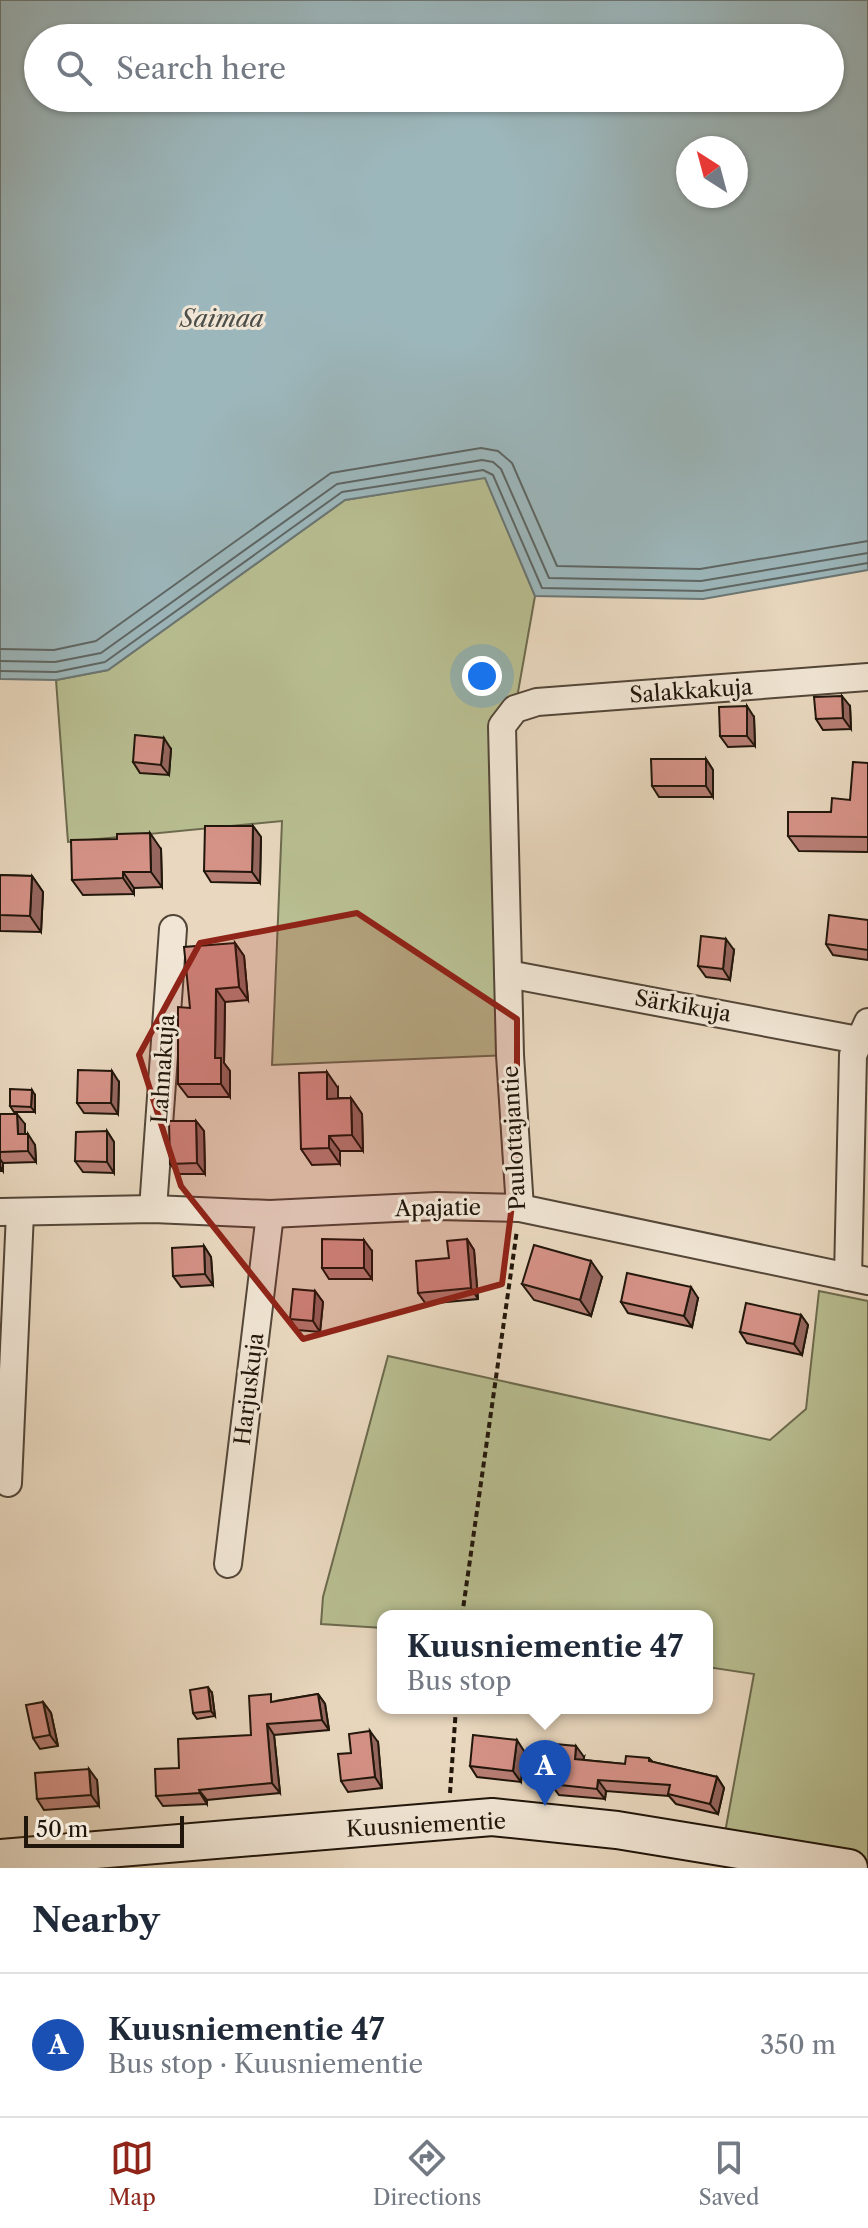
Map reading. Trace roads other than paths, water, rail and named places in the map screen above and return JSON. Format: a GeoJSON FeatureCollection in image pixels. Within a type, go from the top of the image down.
{"type":"FeatureCollection","features":[{"type":"Feature","properties":{"kind":"street","name":"Salakkakuja"},"geometry":{"type":"LineString","coordinates":[[515,709],[537,702],[868,677]]}},
{"type":"Feature","properties":{"kind":"street","name":"Paulottajantie"},"geometry":{"type":"LineString","coordinates":[[515,709],[502,726],[510,1055],[520,1208]]}},
{"type":"Feature","properties":{"kind":"street","name":"Lahnakuja"},"geometry":{"type":"LineString","coordinates":[[153,1209],[173,929]]}},
{"type":"Feature","properties":{"kind":"street","name":"Särkikuja"},"geometry":{"type":"LineString","coordinates":[[508,974],[863,1031]]}},
{"type":"Feature","properties":{"kind":"street"},"geometry":{"type":"LineString","coordinates":[[858,1279],[853,1068],[863,1031]]}},
{"type":"Feature","properties":{"kind":"street","name":"Apajatie"},"geometry":{"type":"LineString","coordinates":[[10,1213],[153,1209],[270,1214],[437,1206],[520,1208],[858,1279]]}},
{"type":"Feature","properties":{"kind":"street"},"geometry":{"type":"LineString","coordinates":[[8,1483],[10,1213]]}},
{"type":"Feature","properties":{"kind":"street","name":"Harjuskuja"},"geometry":{"type":"LineString","coordinates":[[228,1564],[270,1214]]}},
{"type":"Feature","properties":{"kind":"street","name":"Kuusniementie"},"geometry":{"type":"LineString","coordinates":[[0,1858],[492,1817],[617,1830],[720,1858],[849,1868]]}},
{"type":"Feature","properties":{"kind":"water","name":"Saimaa"},"geometry":{"type":"Polygon","coordinates":[[[0,0],[868,0],[868,570],[703,599],[535,596],[485,478],[345,500],[108,670],[56,680],[0,679],[0,0]]]}},
{"type":"Feature","properties":{"kind":"place","name":"Kuusniementie 47"},"geometry":{"type":"Point","coordinates":[545,1806]}}]}
